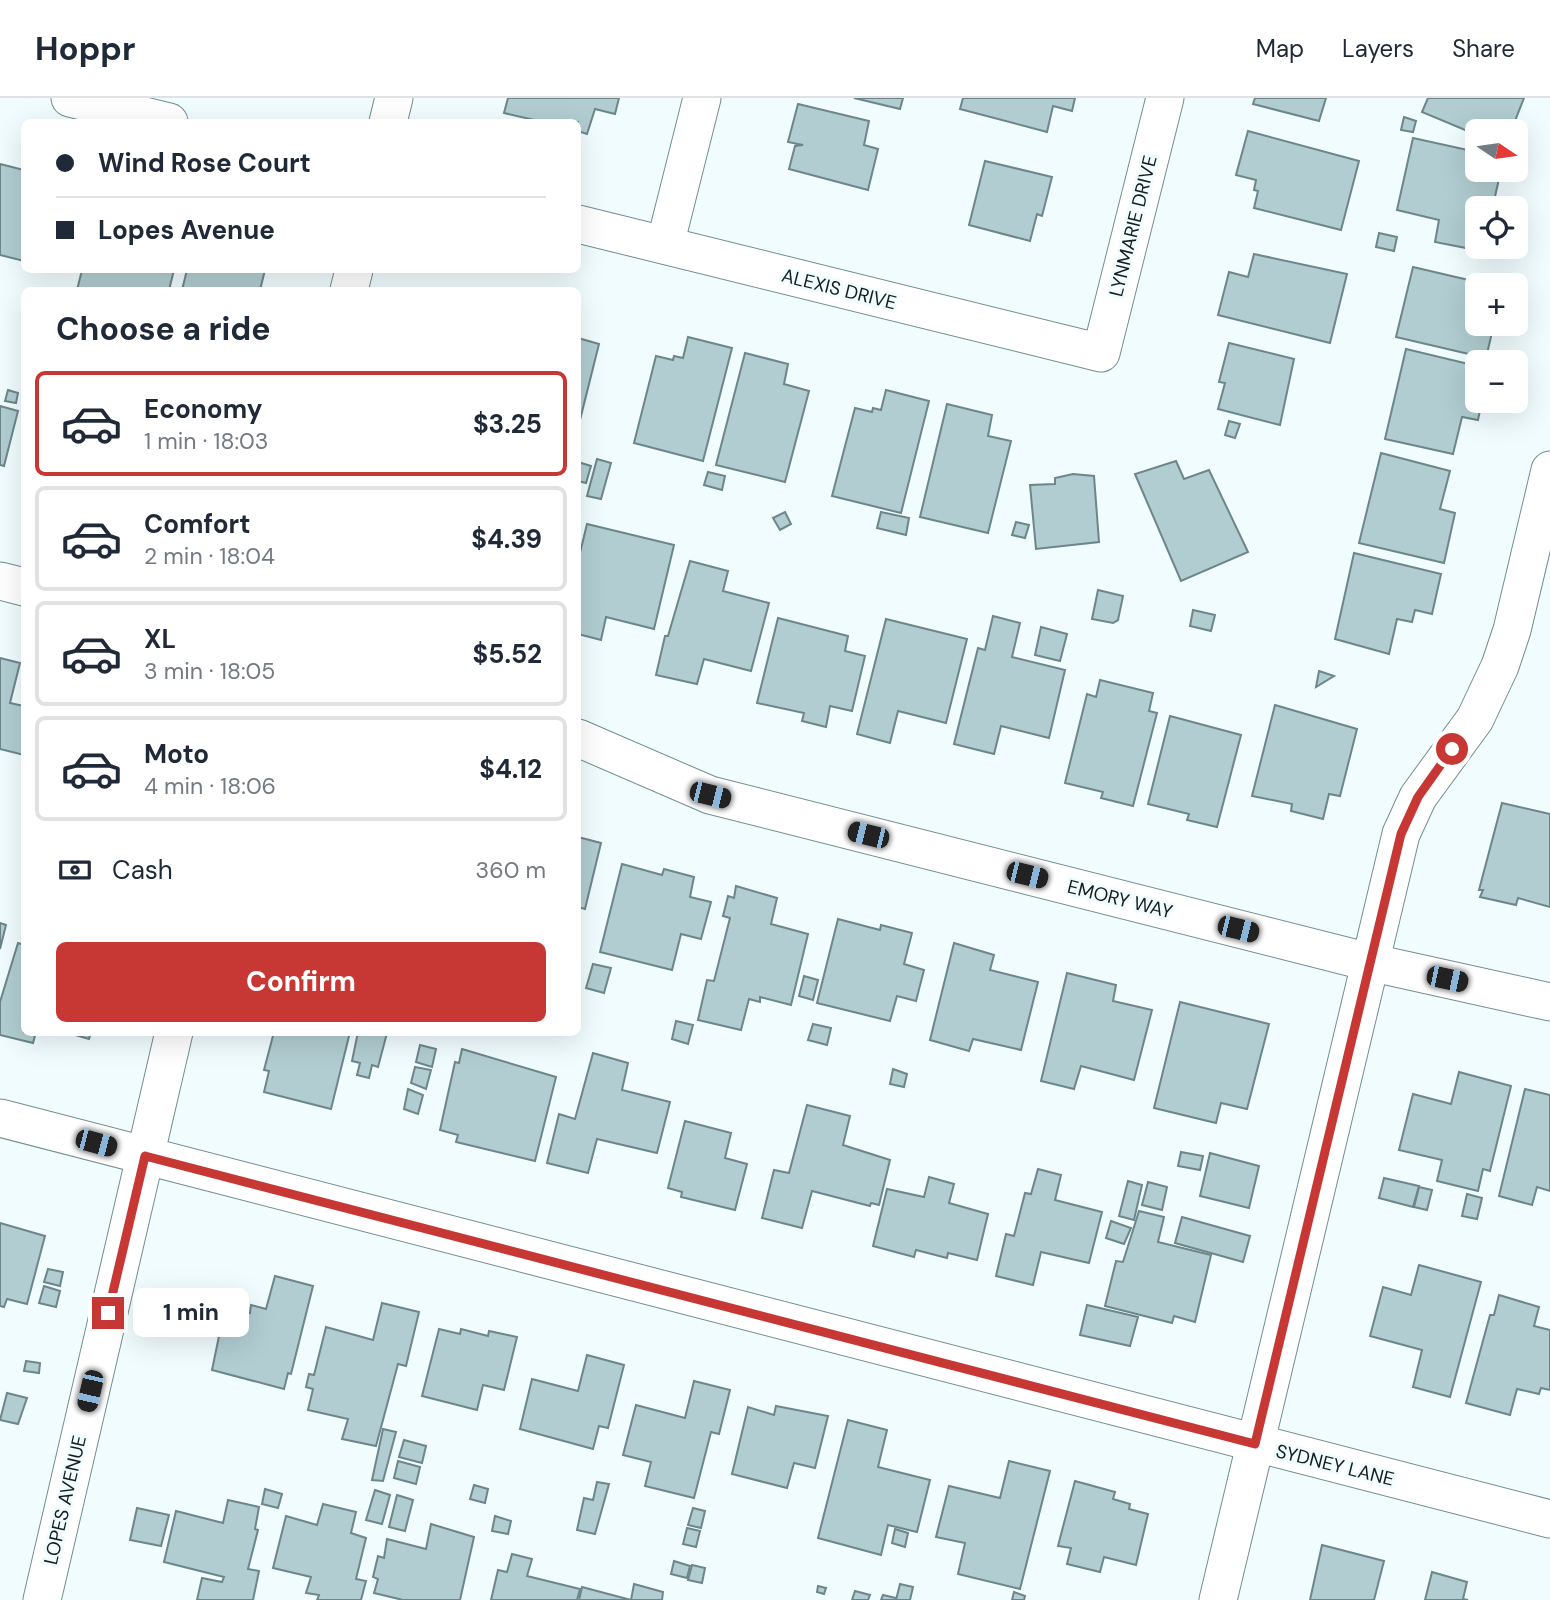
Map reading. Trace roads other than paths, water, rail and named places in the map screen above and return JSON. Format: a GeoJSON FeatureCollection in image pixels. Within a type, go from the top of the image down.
{"type":"FeatureCollection","features":[{"type":"Feature","properties":{"kind":"street"},"geometry":{"type":"LineString","coordinates":[[70,98],[157,119]]}},
{"type":"Feature","properties":{"kind":"street"},"geometry":{"type":"LineString","coordinates":[[389,119],[394,98]]}},
{"type":"Feature","properties":{"kind":"street"},"geometry":{"type":"LineString","coordinates":[[665,245],[702,98]]}},
{"type":"Feature","properties":{"kind":"street","name":"LYNMARIE DRIVE"},"geometry":{"type":"LineString","coordinates":[[1101,353],[1165,98]]}},
{"type":"Feature","properties":{"kind":"street","name":"ALEXIS DRIVE"},"geometry":{"type":"LineString","coordinates":[[581,225],[1101,353]]}},
{"type":"Feature","properties":{"kind":"street"},"geometry":{"type":"LineString","coordinates":[[1218,1600],[1401,834],[1418,797],[1475,719],[1500,666],[1512,630],[1550,470]]}},
{"type":"Feature","properties":{"kind":"street"},"geometry":{"type":"LineString","coordinates":[[0,581],[21,586]]}},
{"type":"Feature","properties":{"kind":"street","name":"EMORY WAY"},"geometry":{"type":"LineString","coordinates":[[581,739],[710,795],[1369,962],[1550,1002]]}},
{"type":"Feature","properties":{"kind":"street","name":"LOPES AVENUE"},"geometry":{"type":"LineString","coordinates":[[42,1600],[173,1036]]}},
{"type":"Feature","properties":{"kind":"street","name":"SYDNEY LANE"},"geometry":{"type":"LineString","coordinates":[[0,1118],[1550,1519]]}}]}
